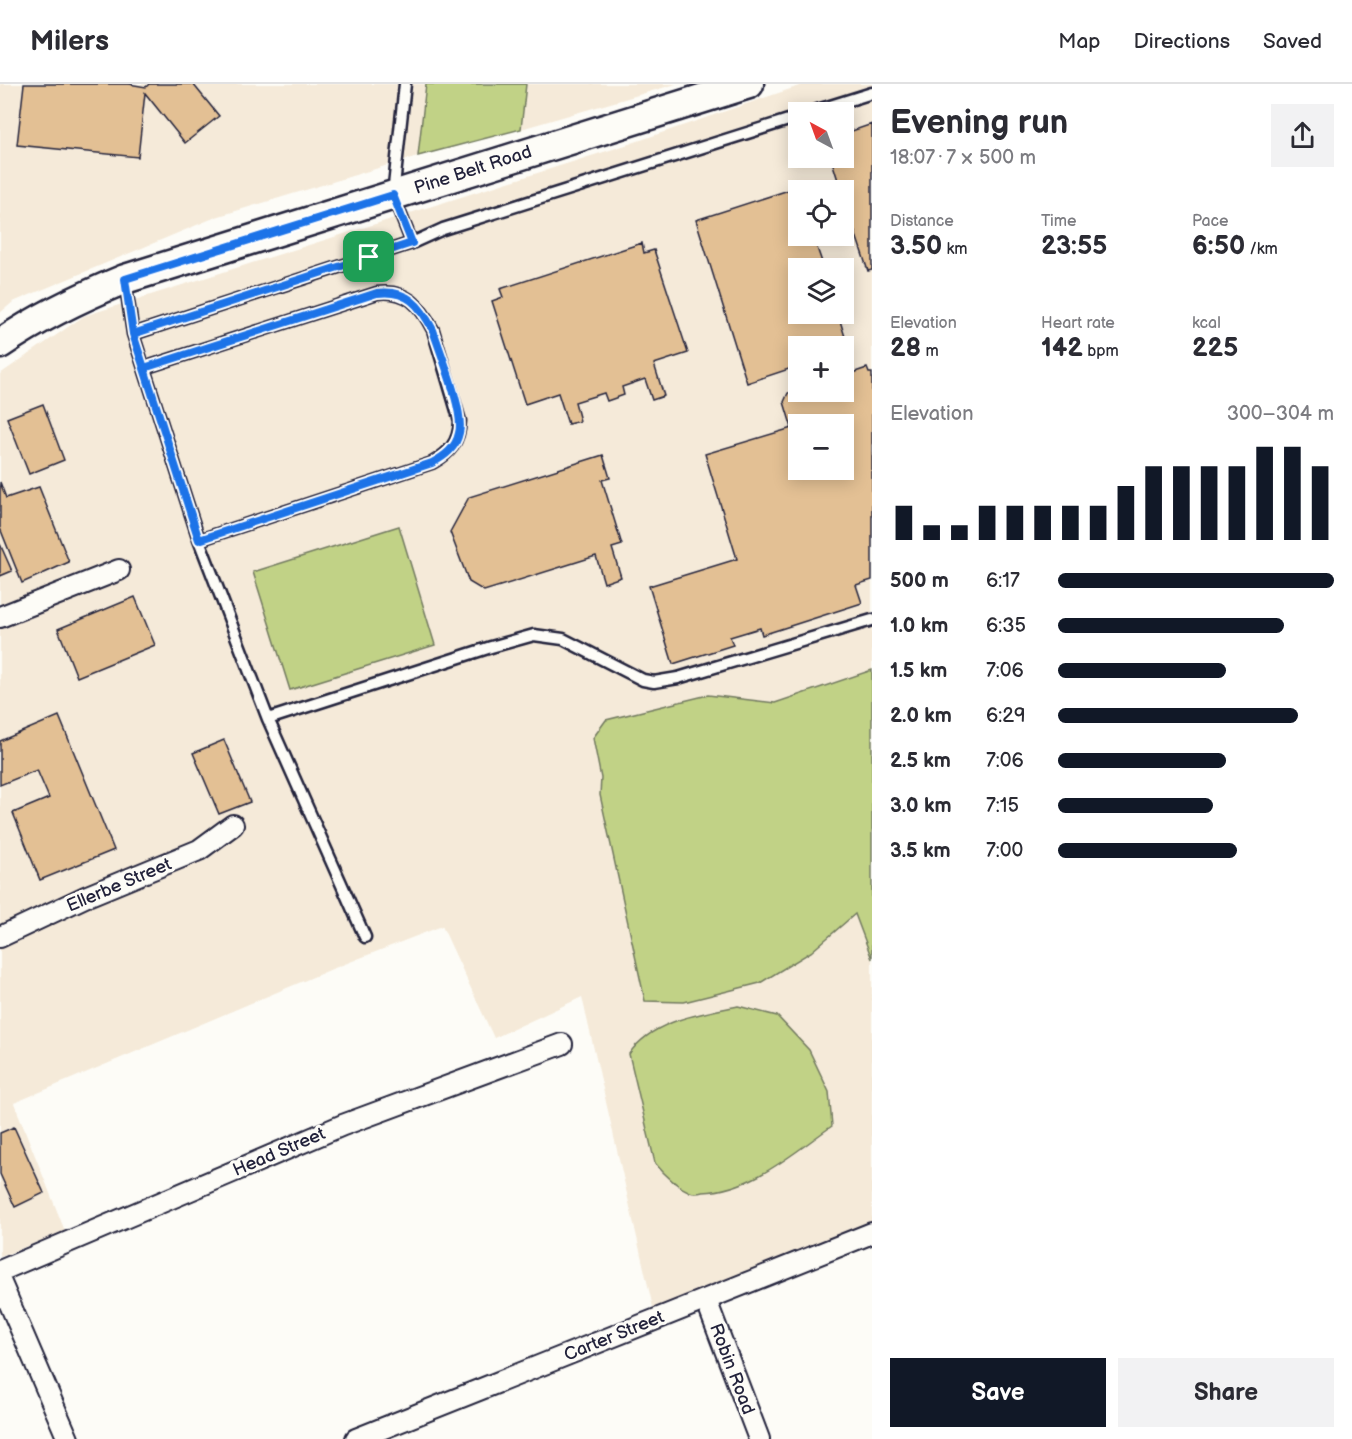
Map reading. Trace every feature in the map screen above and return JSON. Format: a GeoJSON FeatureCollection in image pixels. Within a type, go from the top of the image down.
{"type":"FeatureCollection","features":[{"type":"Feature","properties":{"kind":"street","name":"Pine Belt Road"},"geometry":{"type":"LineString","coordinates":[[0,344],[47,314],[80,297],[125,279],[749,84]]}},
{"type":"Feature","properties":{"kind":"street"},"geometry":{"type":"LineString","coordinates":[[0,617],[119,570]]}},
{"type":"Feature","properties":{"kind":"street","name":"Ellerbe Street"},"geometry":{"type":"LineString","coordinates":[[0,937],[85,897],[200,850],[233,825]]}},
{"type":"Feature","properties":{"kind":"street","name":"Head Street"},"geometry":{"type":"LineString","coordinates":[[0,1271],[344,1125],[562,1044]]}},
{"type":"Feature","properties":{"kind":"street","name":"Carter Street"},"geometry":{"type":"LineString","coordinates":[[361,1438],[872,1233]]}},
{"type":"Feature","properties":{"kind":"street"},"geometry":{"type":"LineString","coordinates":[[0,1281],[68,1439]]}},
{"type":"Feature","properties":{"kind":"street","name":"Robin Road"},"geometry":{"type":"LineString","coordinates":[[706,1300],[759,1439]]}},
{"type":"Feature","properties":{"kind":"lane"},"geometry":{"type":"LineString","coordinates":[[405,84],[393,195],[412,243]]}},
{"type":"Feature","properties":{"kind":"lane"},"geometry":{"type":"LineString","coordinates":[[843,102],[872,93]]}},
{"type":"Feature","properties":{"kind":"lane"},"geometry":{"type":"LineString","coordinates":[[133,334],[412,243],[443,229],[788,120]]}},
{"type":"Feature","properties":{"kind":"lane"},"geometry":{"type":"LineString","coordinates":[[125,279],[133,334],[199,540],[268,720],[365,937]]}},
{"type":"Feature","properties":{"kind":"lane"},"geometry":{"type":"LineString","coordinates":[[144,368],[377,293],[398,293],[413,302],[427,318],[433,330],[460,422],[460,432],[450,450],[432,463],[199,540]]}},
{"type":"Feature","properties":{"kind":"lane"},"geometry":{"type":"LineString","coordinates":[[268,720],[534,635],[563,639],[632,674],[654,682],[678,678],[872,620]]}},
{"type":"Feature","properties":{"kind":"shaded area"},"geometry":{"type":"Polygon","coordinates":[[[0,84],[426,84],[418,156],[216,217],[13,302],[0,313],[0,84]]]}},
{"type":"Feature","properties":{"kind":"shaded area"},"geometry":{"type":"Polygon","coordinates":[[[526,84],[676,84],[521,129],[526,84]]]}},
{"type":"Feature","properties":{"kind":"shaded area"},"geometry":{"type":"Polygon","coordinates":[[[805,84],[872,84],[872,1223],[654,1312],[582,997],[494,1038],[442,926],[332,969],[14,1103],[65,1231],[0,1257],[0,374],[84,316],[629,144],[805,84]]]}},
{"type":"Feature","properties":{"kind":"green space"},"geometry":{"type":"Polygon","coordinates":[[[426,84],[526,84],[521,129],[418,156],[426,84]]]}},
{"type":"Feature","properties":{"kind":"green space"},"geometry":{"type":"Polygon","coordinates":[[[399,526],[435,645],[290,690],[253,572],[399,526]]]}},
{"type":"Feature","properties":{"kind":"green space"},"geometry":{"type":"Polygon","coordinates":[[[872,670],[872,959],[855,914],[811,952],[760,983],[684,1002],[645,1001],[600,795],[601,778],[593,738],[606,720],[708,695],[775,703],[872,670]]]}},
{"type":"Feature","properties":{"kind":"green space"},"geometry":{"type":"Polygon","coordinates":[[[738,1006],[777,1016],[809,1050],[829,1092],[832,1126],[756,1177],[721,1190],[692,1193],[675,1183],[655,1163],[629,1054],[651,1033],[664,1026],[678,1020],[738,1006]]]}},
{"type":"Feature","properties":{"kind":"building"},"geometry":{"type":"Polygon","coordinates":[[[24,84],[129,84],[146,87],[149,84],[193,84],[219,116],[185,143],[145,93],[138,157],[17,145],[24,84]]]}},
{"type":"Feature","properties":{"kind":"building"},"geometry":{"type":"Polygon","coordinates":[[[872,124],[872,270],[868,271],[854,229],[854,180],[838,180],[834,168],[854,168],[854,130],[872,124]]]}},
{"type":"Feature","properties":{"kind":"building"},"geometry":{"type":"Polygon","coordinates":[[[788,190],[788,246],[816,246],[821,258],[788,258],[788,324],[841,324],[845,336],[788,336],[788,369],[747,383],[696,220],[788,190]]]}},
{"type":"Feature","properties":{"kind":"building"},"geometry":{"type":"Polygon","coordinates":[[[642,243],[644,253],[654,250],[688,353],[654,364],[664,396],[652,400],[645,379],[622,387],[624,395],[607,401],[604,393],[575,402],[580,421],[568,424],[558,393],[525,404],[492,301],[503,297],[500,289],[642,243]]]}},
{"type":"Feature","properties":{"kind":"building"},"geometry":{"type":"Polygon","coordinates":[[[867,368],[869,373],[872,373],[872,580],[856,585],[862,603],[762,635],[760,628],[730,637],[733,645],[673,664],[649,586],[737,559],[705,454],[788,429],[788,480],[854,480],[854,414],[788,415],[784,402],[788,393],[788,402],[854,402],[854,372],[867,368]]]}},
{"type":"Feature","properties":{"kind":"building"},"geometry":{"type":"Polygon","coordinates":[[[43,404],[64,460],[29,474],[7,418],[43,404]]]}},
{"type":"Feature","properties":{"kind":"building"},"geometry":{"type":"Polygon","coordinates":[[[603,455],[610,478],[602,480],[622,545],[612,548],[621,577],[604,583],[596,556],[484,591],[469,582],[450,532],[469,497],[603,455]]]}},
{"type":"Feature","properties":{"kind":"building"},"geometry":{"type":"Polygon","coordinates":[[[0,482],[6,498],[39,487],[69,562],[22,583],[0,528],[0,482]]]}},
{"type":"Feature","properties":{"kind":"building"},"geometry":{"type":"Polygon","coordinates":[[[0,544],[12,571],[0,576],[0,544]]]}},
{"type":"Feature","properties":{"kind":"building"},"geometry":{"type":"Polygon","coordinates":[[[135,597],[155,645],[77,677],[58,629],[135,597]]]}},
{"type":"Feature","properties":{"kind":"building"},"geometry":{"type":"Polygon","coordinates":[[[59,716],[114,850],[40,880],[13,813],[49,798],[37,770],[0,785],[0,741],[59,716]]]}},
{"type":"Feature","properties":{"kind":"building"},"geometry":{"type":"Polygon","coordinates":[[[224,740],[250,802],[219,814],[193,753],[224,740]]]}},
{"type":"Feature","properties":{"kind":"building"},"geometry":{"type":"Polygon","coordinates":[[[14,1127],[44,1193],[15,1207],[0,1174],[0,1133],[14,1127]]]}},
{"type":"Feature","properties":{"kind":"route"},"geometry":{"type":"LineString","coordinates":[[369,257],[133,334],[199,540],[432,463],[450,450],[456,441],[460,432],[459,411],[433,330],[420,309],[406,296],[389,291],[377,293],[144,368],[133,334],[125,279],[393,195],[412,243],[369,257]]}}]}
